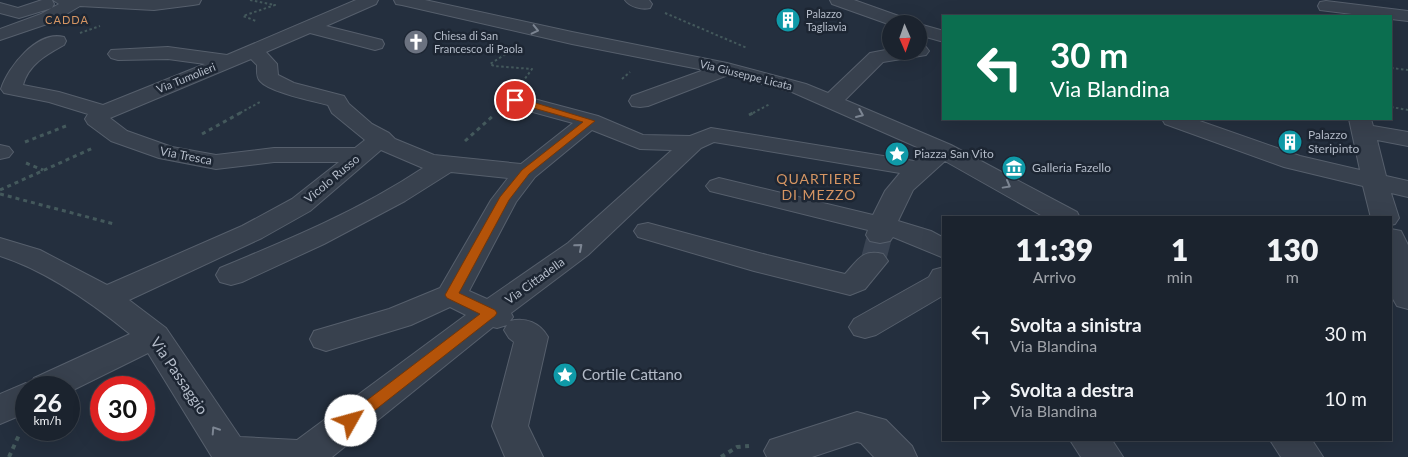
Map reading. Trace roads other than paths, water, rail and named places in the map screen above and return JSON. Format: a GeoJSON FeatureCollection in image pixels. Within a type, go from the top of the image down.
{"type":"FeatureCollection","features":[{"type":"Feature","properties":{"kind":"street"},"geometry":{"type":"LineString","coordinates":[[0,19],[56,0]]}},
{"type":"Feature","properties":{"kind":"street"},"geometry":{"type":"LineString","coordinates":[[0,35],[48,18],[69,1],[154,5],[194,0]]}},
{"type":"Feature","properties":{"kind":"street","name":"Via Tumolieri"},"geometry":{"type":"LineString","coordinates":[[104,112],[228,62],[370,0]]}},
{"type":"Feature","properties":{"kind":"street","name":"Via Giuseppe Licata"},"geometry":{"type":"LineString","coordinates":[[402,0],[572,38],[727,69],[799,88],[944,150],[1063,216]]}},
{"type":"Feature","properties":{"kind":"street"},"geometry":{"type":"LineString","coordinates":[[450,11],[483,0]]}},
{"type":"Feature","properties":{"kind":"street"},"geometry":{"type":"LineString","coordinates":[[852,2],[883,15]]}},
{"type":"Feature","properties":{"kind":"street"},"geometry":{"type":"LineString","coordinates":[[0,8],[18,13]]}},
{"type":"Feature","properties":{"kind":"street"},"geometry":{"type":"LineString","coordinates":[[1331,11],[1360,15]]}},
{"type":"Feature","properties":{"kind":"street"},"geometry":{"type":"LineString","coordinates":[[308,27],[375,44]]}},
{"type":"Feature","properties":{"kind":"street"},"geometry":{"type":"LineString","coordinates":[[928,32],[942,36]]}},
{"type":"Feature","properties":{"kind":"street"},"geometry":{"type":"LineString","coordinates":[[0,35],[2,37],[58,41],[35,52],[21,65],[6,91],[52,96],[104,112]]}},
{"type":"Feature","properties":{"kind":"street"},"geometry":{"type":"LineString","coordinates":[[928,50],[942,48]]}},
{"type":"Feature","properties":{"kind":"street"},"geometry":{"type":"LineString","coordinates":[[254,51],[267,64],[268,78],[287,87],[336,101],[340,108],[364,129],[371,146],[387,144],[430,162],[526,172]]}},
{"type":"Feature","properties":{"kind":"street"},"geometry":{"type":"LineString","coordinates":[[118,54],[168,53],[228,62]]}},
{"type":"Feature","properties":{"kind":"street"},"geometry":{"type":"LineString","coordinates":[[832,101],[877,57],[882,56]]}},
{"type":"Feature","properties":{"kind":"street"},"geometry":{"type":"LineString","coordinates":[[640,102],[727,69]]}},
{"type":"Feature","properties":{"kind":"street"},"geometry":{"type":"LineString","coordinates":[[515,100],[590,121],[640,142],[702,139],[858,159],[919,169]]}},
{"type":"Feature","properties":{"kind":"street","name":"Via Tresca"},"geometry":{"type":"LineString","coordinates":[[104,112],[96,119],[119,136],[167,154],[216,162],[371,146]]}},
{"type":"Feature","properties":{"kind":"street"},"geometry":{"type":"LineString","coordinates":[[1176,120],[1293,162],[1408,189]]}},
{"type":"Feature","properties":{"kind":"street"},"geometry":{"type":"LineString","coordinates":[[326,339],[400,317],[451,295],[504,200],[526,172],[590,121]]}},
{"type":"Feature","properties":{"kind":"street"},"geometry":{"type":"LineString","coordinates":[[1384,216],[1362,125],[1408,139]]}},
{"type":"Feature","properties":{"kind":"street","name":"Via Cittadella"},"geometry":{"type":"LineString","coordinates":[[304,457],[502,320],[578,248],[702,139]]}},
{"type":"Feature","properties":{"kind":"street","name":"Vicolo Russo"},"geometry":{"type":"LineString","coordinates":[[106,298],[252,232],[301,205],[371,146]]}},
{"type":"Feature","properties":{"kind":"street"},"geometry":{"type":"LineString","coordinates":[[648,231],[764,264],[850,285],[854,282],[879,240],[890,202],[908,179],[944,150]]}},
{"type":"Feature","properties":{"kind":"street"},"geometry":{"type":"LineString","coordinates":[[231,275],[349,221],[424,179],[447,163]]}},
{"type":"Feature","properties":{"kind":"street"},"geometry":{"type":"LineString","coordinates":[[719,186],[879,240],[921,237],[942,248]]}},
{"type":"Feature","properties":{"kind":"street"},"geometry":{"type":"LineString","coordinates":[[1392,235],[1408,238]]}},
{"type":"Feature","properties":{"kind":"street"},"geometry":{"type":"LineString","coordinates":[[1392,239],[1404,286]]}},
{"type":"Feature","properties":{"kind":"street","name":"Via Passaggio"},"geometry":{"type":"LineString","coordinates":[[0,246],[30,256],[106,298],[154,336],[229,452],[304,457]]}},
{"type":"Feature","properties":{"kind":"street"},"geometry":{"type":"LineString","coordinates":[[865,328],[940,284],[942,281]]}},
{"type":"Feature","properties":{"kind":"street"},"geometry":{"type":"LineString","coordinates":[[451,295],[532,337],[510,426],[524,457]]}},
{"type":"Feature","properties":{"kind":"street"},"geometry":{"type":"LineString","coordinates":[[71,376],[154,336]]}},
{"type":"Feature","properties":{"kind":"street"},"geometry":{"type":"LineString","coordinates":[[0,410],[15,402]]}},
{"type":"Feature","properties":{"kind":"street"},"geometry":{"type":"LineString","coordinates":[[783,451],[857,427],[873,431],[898,457]]}},
{"type":"Feature","properties":{"kind":"street"},"geometry":{"type":"LineString","coordinates":[[1090,441],[1104,457]]}},
{"type":"Feature","properties":{"kind":"street"},"geometry":{"type":"LineString","coordinates":[[1290,441],[1304,457]]}},
{"type":"Feature","properties":{"kind":"tunnel"},"geometry":{"type":"LineString","coordinates":[[873,261],[880,235]]}},
{"type":"Feature","properties":{"kind":"place","name":"Palazzo Tagliavia"},"geometry":{"type":"Point","coordinates":[788,20]}},
{"type":"Feature","properties":{"kind":"place","name":"Chiesa di San Francesco di Paola"},"geometry":{"type":"Point","coordinates":[416,42]}},
{"type":"Feature","properties":{"kind":"place","name":"Palazzo Steripinto"},"geometry":{"type":"Point","coordinates":[1290,142]}},
{"type":"Feature","properties":{"kind":"place","name":"Piazza San Vito"},"geometry":{"type":"Point","coordinates":[897,154]}},
{"type":"Feature","properties":{"kind":"place","name":"Galleria Fazello"},"geometry":{"type":"Point","coordinates":[1014,168]}},
{"type":"Feature","properties":{"kind":"place","name":"Cortile Cattano"},"geometry":{"type":"Point","coordinates":[565,375]}},
{"type":"Feature","properties":{"kind":"district","name":"CADDA"},"geometry":{"type":"Point","coordinates":[67,20]}},
{"type":"Feature","properties":{"kind":"district","name":"QUARTIERE DI MEZZO"},"geometry":{"type":"Point","coordinates":[819,187]}}]}
